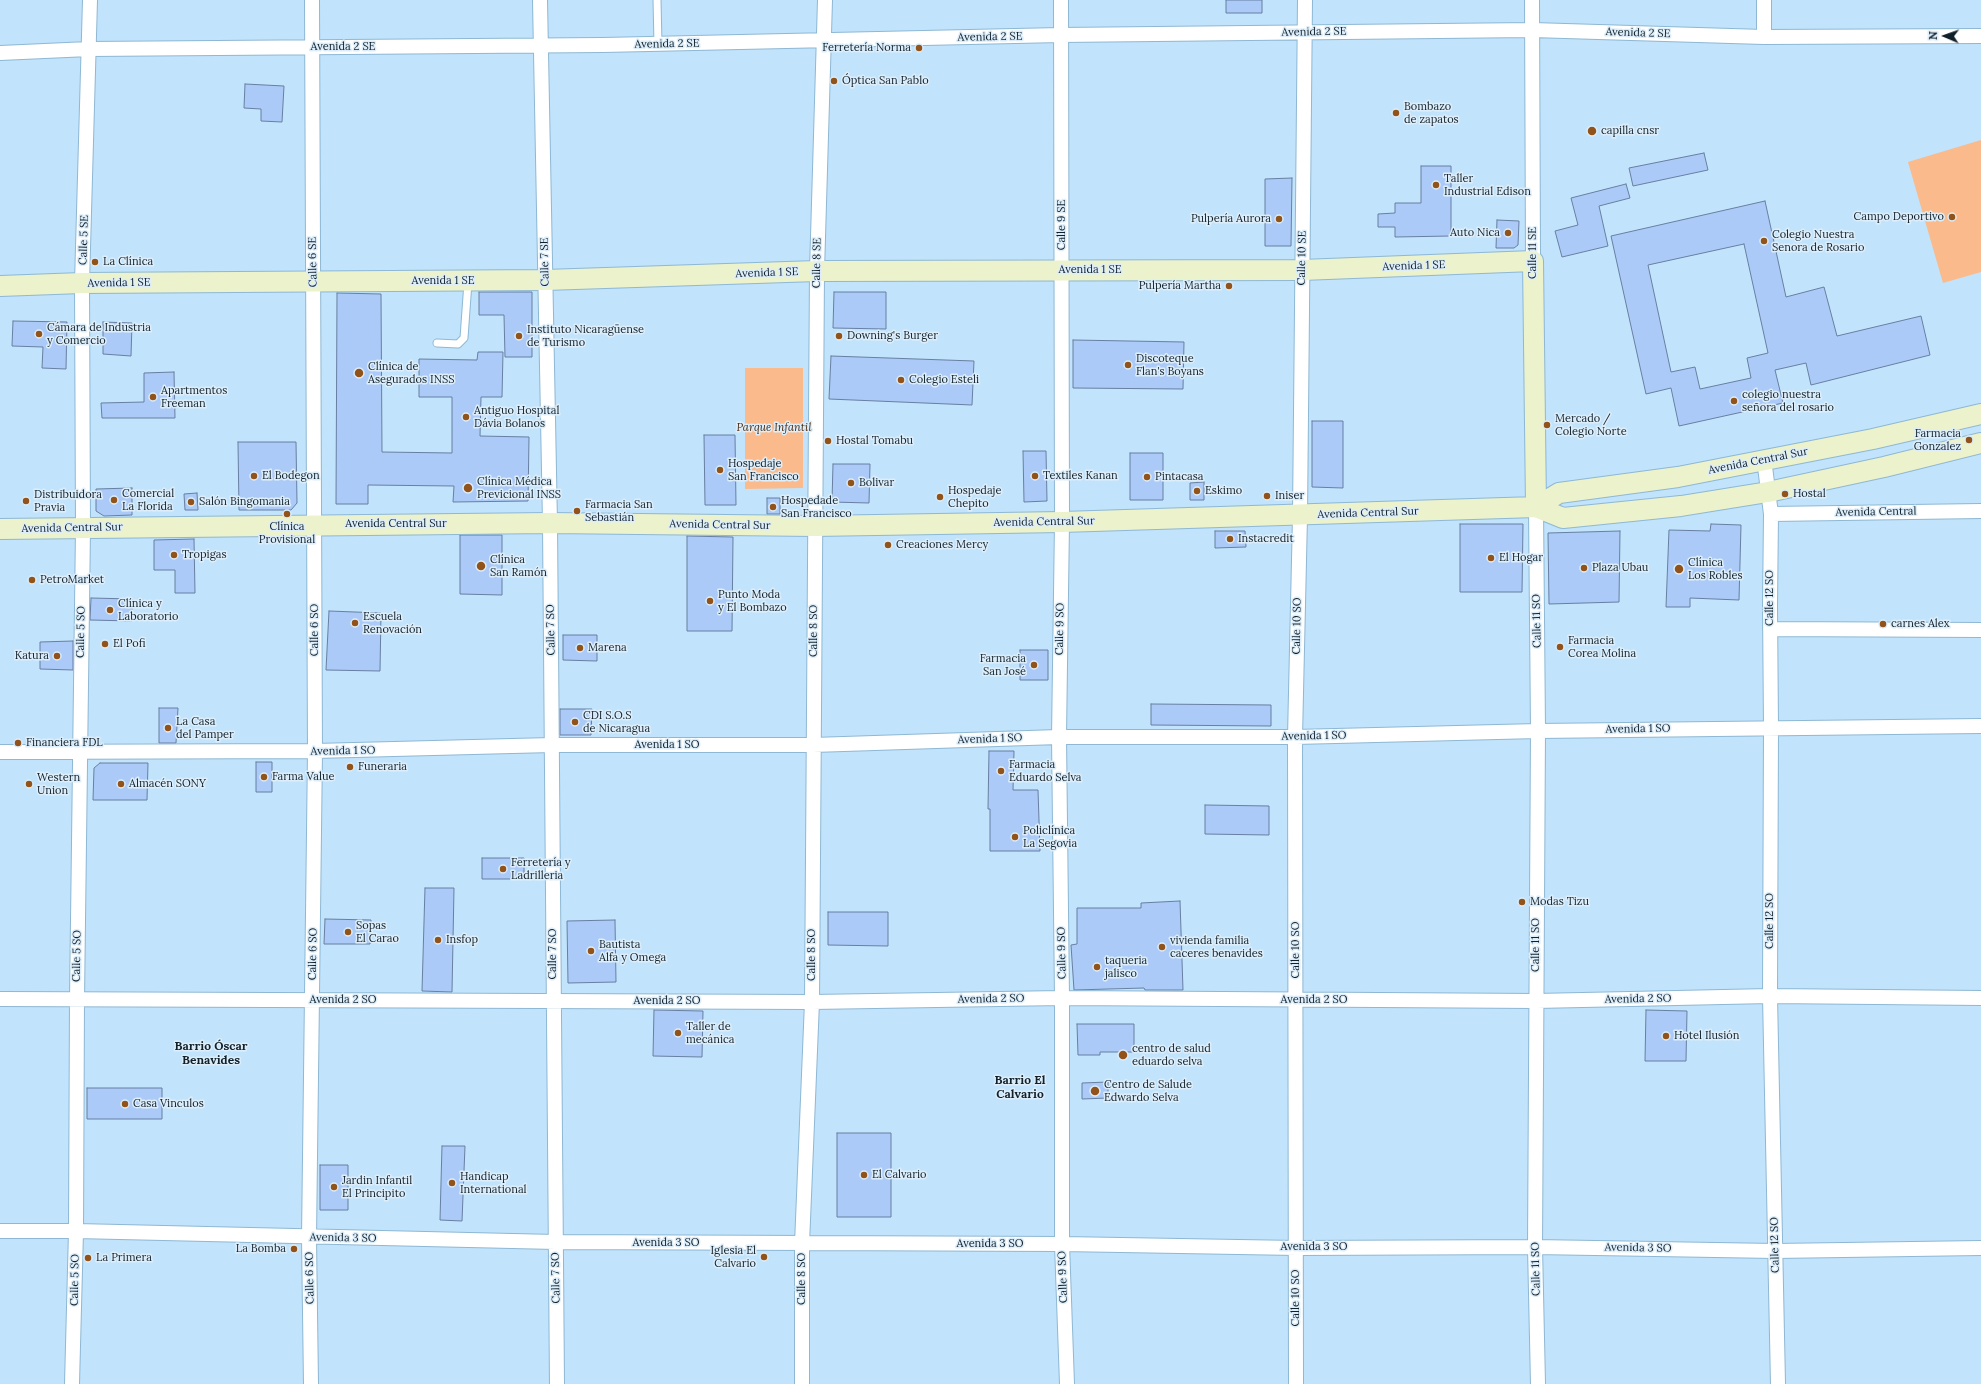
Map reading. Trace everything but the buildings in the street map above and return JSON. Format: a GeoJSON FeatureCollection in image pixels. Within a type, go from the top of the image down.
{"type":"FeatureCollection","features":[{"type":"Feature","properties":{"kind":"street","name":"Calle 5 SE"},"geometry":{"type":"LineString","coordinates":[[83,528],[82,284],[90,0]]}},
{"type":"Feature","properties":{"kind":"street","name":"Calle 6 SE"},"geometry":{"type":"LineString","coordinates":[[312,0],[314,524]]}},
{"type":"Feature","properties":{"kind":"street","name":"Calle 7 SE"},"geometry":{"type":"LineString","coordinates":[[540,0],[550,523]]}},
{"type":"Feature","properties":{"kind":"street","name":"Calle 8 SE"},"geometry":{"type":"LineString","coordinates":[[814,526],[817,271],[825,0]]}},
{"type":"Feature","properties":{"kind":"street","name":"Calle 9 SE"},"geometry":{"type":"LineString","coordinates":[[1061,0],[1062,522]]}},
{"type":"Feature","properties":{"kind":"street","name":"Calle 10 SE"},"geometry":{"type":"LineString","coordinates":[[1300,516],[1305,0]]}},
{"type":"Feature","properties":{"kind":"street","name":"Calle 11 SE"},"geometry":{"type":"LineString","coordinates":[[1532,0],[1536,507]]}},
{"type":"Feature","properties":{"kind":"street"},"geometry":{"type":"LineString","coordinates":[[1764,0],[1764,37]]}},
{"type":"Feature","properties":{"kind":"street","name":"Avenida 2 SE"},"geometry":{"type":"LineString","coordinates":[[0,53],[89,49],[542,46],[1061,35],[1532,30],[1764,37],[1981,36]]}},
{"type":"Feature","properties":{"kind":"street","name":"Avenida 1 SE"},"geometry":{"type":"LineString","coordinates":[[0,286],[314,281],[545,280],[817,271],[1302,270],[1533,261]]}},
{"type":"Feature","properties":{"kind":"street","name":"Avenida Central Sur"},"geometry":{"type":"LineString","coordinates":[[1536,507],[1559,494],[1678,477],[1764,459],[1873,439],[1981,414]]}},
{"type":"Feature","properties":{"kind":"street","name":"Avenida Central Sur"},"geometry":{"type":"LineString","coordinates":[[0,529],[314,524],[550,523],[814,526],[1300,516],[1536,507],[1563,518],[1681,506],[1768,492],[1884,467],[1981,442]]}},
{"type":"Feature","properties":{"kind":"street","name":"Calle 12 SO"},"geometry":{"type":"LineString","coordinates":[[1764,459],[1772,514],[1770,629],[1770,996],[1778,1384]]}},
{"type":"Feature","properties":{"kind":"street","name":"Calle 11 SO"},"geometry":{"type":"LineString","coordinates":[[1536,507],[1538,731],[1535,1247],[1538,1384]]}},
{"type":"Feature","properties":{"kind":"street","name":"Avenida Central"},"geometry":{"type":"LineString","coordinates":[[1772,514],[1981,511]]}},
{"type":"Feature","properties":{"kind":"street","name":"Calle 10 SO"},"geometry":{"type":"LineString","coordinates":[[1296,1384],[1295,737],[1300,516]]}},
{"type":"Feature","properties":{"kind":"street","name":"Calle 9 SO"},"geometry":{"type":"LineString","coordinates":[[1062,522],[1059,737],[1062,998],[1062,1244],[1067,1384]]}},
{"type":"Feature","properties":{"kind":"street","name":"Calle 7 SO"},"geometry":{"type":"LineString","coordinates":[[550,523],[557,1384]]}},
{"type":"Feature","properties":{"kind":"street","name":"Calle 6 SO"},"geometry":{"type":"LineString","coordinates":[[311,1384],[309,1238],[315,751],[314,524]]}},
{"type":"Feature","properties":{"kind":"street","name":"Calle 8 SO"},"geometry":{"type":"LineString","coordinates":[[802,1384],[802,1244],[812,1002],[814,526]]}},
{"type":"Feature","properties":{"kind":"street","name":"Calle 5 SO"},"geometry":{"type":"LineString","coordinates":[[72,1384],[76,1231],[77,999],[83,528]]}},
{"type":"Feature","properties":{"kind":"street"},"geometry":{"type":"LineString","coordinates":[[1770,629],[1981,630]]}},
{"type":"Feature","properties":{"kind":"street","name":"Avenida 1 SO"},"geometry":{"type":"LineString","coordinates":[[0,752],[315,751],[552,745],[813,745],[1059,737],[1295,737],[1771,727],[1981,726]]}},
{"type":"Feature","properties":{"kind":"street","name":"Avenida 2 SO"},"geometry":{"type":"LineString","coordinates":[[0,999],[812,1002],[1062,998],[1536,1001],[1770,996],[1981,998]]}},
{"type":"Feature","properties":{"kind":"street","name":"Avenida 3 SO"},"geometry":{"type":"LineString","coordinates":[[0,1232],[76,1231],[309,1238],[556,1242],[1062,1244],[1296,1248],[1535,1247],[1775,1251],[1981,1248]]}},
{"type":"Feature","properties":{"kind":"lane"},"geometry":{"type":"LineString","coordinates":[[657,0],[658,44]]}},
{"type":"Feature","properties":{"kind":"lane"},"geometry":{"type":"LineString","coordinates":[[437,343],[458,344],[464,338],[469,280]]}},
{"type":"Feature","properties":{"kind":"green space","name":"Campo Deportivo"},"geometry":{"type":"Polygon","coordinates":[[[1981,140],[1981,272],[1943,283],[1908,162],[1981,140]]]}},
{"type":"Feature","properties":{"kind":"green space","name":"Parque Infantil"},"geometry":{"type":"Polygon","coordinates":[[[745,368],[803,368],[803,488],[745,489],[745,368]]]}},
{"type":"Feature","properties":{"kind":"place","name":"Ferretería Norma"},"geometry":{"type":"Point","coordinates":[919,48]}},
{"type":"Feature","properties":{"kind":"place","name":"Óptica San Pablo"},"geometry":{"type":"Point","coordinates":[834,81]}},
{"type":"Feature","properties":{"kind":"place","name":"Bombazo de zapatos"},"geometry":{"type":"Point","coordinates":[1396,113]}},
{"type":"Feature","properties":{"kind":"place","name":"capilla cnsr"},"geometry":{"type":"Point","coordinates":[1592,131]}},
{"type":"Feature","properties":{"kind":"place","name":"Taller Industrial Edison"},"geometry":{"type":"Point","coordinates":[1436,185]}},
{"type":"Feature","properties":{"kind":"place","name":"Campo Deportivo"},"geometry":{"type":"Point","coordinates":[1952,217]}},
{"type":"Feature","properties":{"kind":"place","name":"Pulpería Aurora"},"geometry":{"type":"Point","coordinates":[1279,219]}},
{"type":"Feature","properties":{"kind":"place","name":"Auto Nica"},"geometry":{"type":"Point","coordinates":[1508,233]}},
{"type":"Feature","properties":{"kind":"place","name":"Colegio Nuestra Senora de Rosario"},"geometry":{"type":"Point","coordinates":[1764,241]}},
{"type":"Feature","properties":{"kind":"place","name":"La Clínica"},"geometry":{"type":"Point","coordinates":[95,262]}},
{"type":"Feature","properties":{"kind":"place","name":"Pulpería Martha"},"geometry":{"type":"Point","coordinates":[1229,286]}},
{"type":"Feature","properties":{"kind":"place","name":"Cámara de Industria y Comercio"},"geometry":{"type":"Point","coordinates":[39,334]}},
{"type":"Feature","properties":{"kind":"place","name":"Instituto Nicaragüense de Turismo"},"geometry":{"type":"Point","coordinates":[519,336]}},
{"type":"Feature","properties":{"kind":"place","name":"Downing's Burger"},"geometry":{"type":"Point","coordinates":[839,336]}},
{"type":"Feature","properties":{"kind":"place","name":"Discoteque Flan's Boyans"},"geometry":{"type":"Point","coordinates":[1128,365]}},
{"type":"Feature","properties":{"kind":"place","name":"Clínica de Asegurados INSS"},"geometry":{"type":"Point","coordinates":[359,373]}},
{"type":"Feature","properties":{"kind":"place","name":"Colegio Esteli"},"geometry":{"type":"Point","coordinates":[901,380]}},
{"type":"Feature","properties":{"kind":"place","name":"Apartmentos Freeman"},"geometry":{"type":"Point","coordinates":[153,397]}},
{"type":"Feature","properties":{"kind":"place","name":"colegio nuestra señora del rosario"},"geometry":{"type":"Point","coordinates":[1734,401]}},
{"type":"Feature","properties":{"kind":"place","name":"Antiguo Hospital Dávia Bolanos"},"geometry":{"type":"Point","coordinates":[466,417]}},
{"type":"Feature","properties":{"kind":"place","name":"Mercado / Colegio Norte"},"geometry":{"type":"Point","coordinates":[1547,425]}},
{"type":"Feature","properties":{"kind":"place","name":"Farmacia Gonzalez"},"geometry":{"type":"Point","coordinates":[1969,440]}},
{"type":"Feature","properties":{"kind":"place","name":"Hostal Tomabu"},"geometry":{"type":"Point","coordinates":[828,441]}},
{"type":"Feature","properties":{"kind":"place","name":"Hospedaje San Francisco"},"geometry":{"type":"Point","coordinates":[720,470]}},
{"type":"Feature","properties":{"kind":"place","name":"El Bodegon"},"geometry":{"type":"Point","coordinates":[254,476]}},
{"type":"Feature","properties":{"kind":"place","name":"Textiles Kanan"},"geometry":{"type":"Point","coordinates":[1035,476]}},
{"type":"Feature","properties":{"kind":"place","name":"Pintacasa"},"geometry":{"type":"Point","coordinates":[1147,477]}},
{"type":"Feature","properties":{"kind":"place","name":"Bolivar"},"geometry":{"type":"Point","coordinates":[851,483]}},
{"type":"Feature","properties":{"kind":"place","name":"Clínica Médica Previcional INSS"},"geometry":{"type":"Point","coordinates":[468,488]}},
{"type":"Feature","properties":{"kind":"place","name":"Eskimo"},"geometry":{"type":"Point","coordinates":[1197,491]}},
{"type":"Feature","properties":{"kind":"place","name":"Hostal"},"geometry":{"type":"Point","coordinates":[1785,494]}},
{"type":"Feature","properties":{"kind":"place","name":"Iniser"},"geometry":{"type":"Point","coordinates":[1267,496]}},
{"type":"Feature","properties":{"kind":"place","name":"Hospedaje Chepito"},"geometry":{"type":"Point","coordinates":[940,497]}},
{"type":"Feature","properties":{"kind":"place","name":"Comercial La Florida"},"geometry":{"type":"Point","coordinates":[114,500]}},
{"type":"Feature","properties":{"kind":"place","name":"Distribuidora Pravia"},"geometry":{"type":"Point","coordinates":[26,501]}},
{"type":"Feature","properties":{"kind":"place","name":"Salón Bingomania"},"geometry":{"type":"Point","coordinates":[191,502]}},
{"type":"Feature","properties":{"kind":"place","name":"Hospedade San Francisco"},"geometry":{"type":"Point","coordinates":[773,507]}},
{"type":"Feature","properties":{"kind":"place","name":"Farmacia San Sebastián"},"geometry":{"type":"Point","coordinates":[577,511]}},
{"type":"Feature","properties":{"kind":"place","name":"Clínica Provisional"},"geometry":{"type":"Point","coordinates":[287,514]}},
{"type":"Feature","properties":{"kind":"place","name":"Instacredit"},"geometry":{"type":"Point","coordinates":[1230,539]}},
{"type":"Feature","properties":{"kind":"place","name":"Creaciones Mercy"},"geometry":{"type":"Point","coordinates":[888,545]}},
{"type":"Feature","properties":{"kind":"place","name":"Tropigas"},"geometry":{"type":"Point","coordinates":[174,555]}},
{"type":"Feature","properties":{"kind":"place","name":"El Hogar"},"geometry":{"type":"Point","coordinates":[1491,558]}},
{"type":"Feature","properties":{"kind":"place","name":"Clínica San Ramón"},"geometry":{"type":"Point","coordinates":[481,566]}},
{"type":"Feature","properties":{"kind":"place","name":"Plaza Ubau"},"geometry":{"type":"Point","coordinates":[1584,568]}},
{"type":"Feature","properties":{"kind":"place","name":"Clínica Los Robles"},"geometry":{"type":"Point","coordinates":[1679,569]}},
{"type":"Feature","properties":{"kind":"place","name":"PetroMarket"},"geometry":{"type":"Point","coordinates":[32,580]}},
{"type":"Feature","properties":{"kind":"place","name":"Punto Moda y El Bombazo"},"geometry":{"type":"Point","coordinates":[710,601]}},
{"type":"Feature","properties":{"kind":"place","name":"Clínica y Laboratorio"},"geometry":{"type":"Point","coordinates":[110,610]}},
{"type":"Feature","properties":{"kind":"place","name":"Escuela Renovación"},"geometry":{"type":"Point","coordinates":[355,623]}},
{"type":"Feature","properties":{"kind":"place","name":"carnes Alex"},"geometry":{"type":"Point","coordinates":[1883,624]}},
{"type":"Feature","properties":{"kind":"place","name":"El Pofi"},"geometry":{"type":"Point","coordinates":[105,644]}},
{"type":"Feature","properties":{"kind":"place","name":"Farmacia Corea Molina"},"geometry":{"type":"Point","coordinates":[1560,647]}},
{"type":"Feature","properties":{"kind":"place","name":"Marena"},"geometry":{"type":"Point","coordinates":[580,648]}},
{"type":"Feature","properties":{"kind":"place","name":"Katura"},"geometry":{"type":"Point","coordinates":[57,656]}},
{"type":"Feature","properties":{"kind":"place","name":"Farmacia San José"},"geometry":{"type":"Point","coordinates":[1034,665]}},
{"type":"Feature","properties":{"kind":"place","name":"CDI S.O.S de Nicaragua"},"geometry":{"type":"Point","coordinates":[575,722]}},
{"type":"Feature","properties":{"kind":"place","name":"La Casa del Pamper"},"geometry":{"type":"Point","coordinates":[168,728]}},
{"type":"Feature","properties":{"kind":"place","name":"Financiera FDL"},"geometry":{"type":"Point","coordinates":[18,743]}},
{"type":"Feature","properties":{"kind":"place","name":"Funeraria"},"geometry":{"type":"Point","coordinates":[350,767]}},
{"type":"Feature","properties":{"kind":"place","name":"Farmacia Eduardo Selva"},"geometry":{"type":"Point","coordinates":[1001,771]}},
{"type":"Feature","properties":{"kind":"place","name":"Farma Value"},"geometry":{"type":"Point","coordinates":[264,777]}},
{"type":"Feature","properties":{"kind":"place","name":"Western Union"},"geometry":{"type":"Point","coordinates":[29,784]}},
{"type":"Feature","properties":{"kind":"place","name":"Almacén SONY"},"geometry":{"type":"Point","coordinates":[121,784]}},
{"type":"Feature","properties":{"kind":"place","name":"Policlínica La Segovia"},"geometry":{"type":"Point","coordinates":[1015,837]}},
{"type":"Feature","properties":{"kind":"place","name":"Ferretería y Ladrilleria"},"geometry":{"type":"Point","coordinates":[503,869]}},
{"type":"Feature","properties":{"kind":"place","name":"Modas Tizu"},"geometry":{"type":"Point","coordinates":[1522,902]}},
{"type":"Feature","properties":{"kind":"place","name":"Sopas El Carao"},"geometry":{"type":"Point","coordinates":[348,932]}},
{"type":"Feature","properties":{"kind":"place","name":"Insfop"},"geometry":{"type":"Point","coordinates":[438,940]}},
{"type":"Feature","properties":{"kind":"place","name":"vivienda familia caceres benavides"},"geometry":{"type":"Point","coordinates":[1162,947]}},
{"type":"Feature","properties":{"kind":"place","name":"Bautista Alfa y Omega"},"geometry":{"type":"Point","coordinates":[591,951]}},
{"type":"Feature","properties":{"kind":"place","name":"taqueria jalisco"},"geometry":{"type":"Point","coordinates":[1097,967]}},
{"type":"Feature","properties":{"kind":"place","name":"Taller de mecánica"},"geometry":{"type":"Point","coordinates":[678,1033]}},
{"type":"Feature","properties":{"kind":"place","name":"Hotel Ilusión"},"geometry":{"type":"Point","coordinates":[1666,1036]}},
{"type":"Feature","properties":{"kind":"place","name":"centro de salud eduardo selva"},"geometry":{"type":"Point","coordinates":[1123,1055]}},
{"type":"Feature","properties":{"kind":"place","name":"Centro de Salude Edwardo Selva"},"geometry":{"type":"Point","coordinates":[1095,1091]}},
{"type":"Feature","properties":{"kind":"place","name":"Casa Vinculos"},"geometry":{"type":"Point","coordinates":[125,1104]}},
{"type":"Feature","properties":{"kind":"place","name":"El Calvario"},"geometry":{"type":"Point","coordinates":[864,1175]}},
{"type":"Feature","properties":{"kind":"place","name":"Handicap International"},"geometry":{"type":"Point","coordinates":[452,1183]}},
{"type":"Feature","properties":{"kind":"place","name":"Jardin Infantil El Principito"},"geometry":{"type":"Point","coordinates":[334,1187]}},
{"type":"Feature","properties":{"kind":"place","name":"La Bomba"},"geometry":{"type":"Point","coordinates":[294,1249]}},
{"type":"Feature","properties":{"kind":"place","name":"Iglesia El Calvario"},"geometry":{"type":"Point","coordinates":[764,1257]}},
{"type":"Feature","properties":{"kind":"place","name":"La Primera"},"geometry":{"type":"Point","coordinates":[88,1258]}},
{"type":"Feature","properties":{"kind":"district","name":"Barrio Óscar Benavides"},"geometry":{"type":"Point","coordinates":[211,1054]}},
{"type":"Feature","properties":{"kind":"district","name":"Barrio El Calvario"},"geometry":{"type":"Point","coordinates":[1020,1088]}}]}
